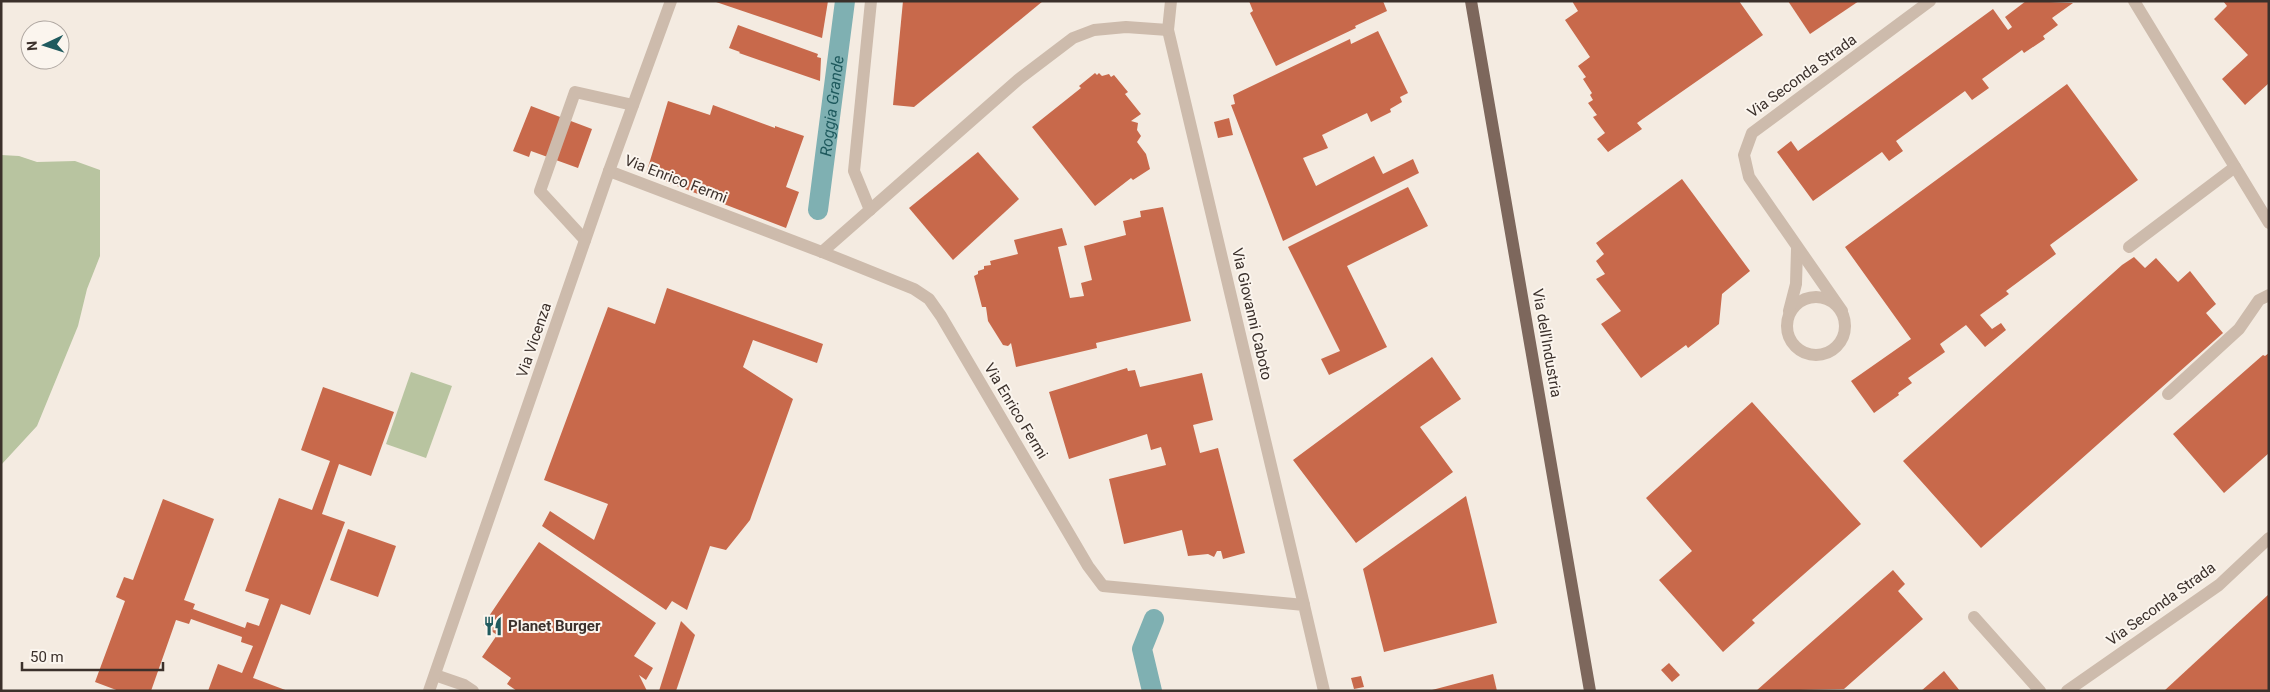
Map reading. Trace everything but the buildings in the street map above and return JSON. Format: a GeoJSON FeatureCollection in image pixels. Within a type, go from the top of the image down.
{"type":"FeatureCollection","features":[{"type":"Feature","properties":{"kind":"main road","name":"Via dell'Industria"},"geometry":{"type":"LineString","coordinates":[[1471,1],[1590,691]]}},
{"type":"Feature","properties":{"kind":"street","name":"Via Vicenza"},"geometry":{"type":"LineString","coordinates":[[429,691],[609,171],[671,1]]}},
{"type":"Feature","properties":{"kind":"street"},"geometry":{"type":"LineString","coordinates":[[870,210],[854,171],[871,1]]}},
{"type":"Feature","properties":{"kind":"street","name":"Via Giovanni Caboto"},"geometry":{"type":"LineString","coordinates":[[1171,1],[1168,30],[1304,605]]}},
{"type":"Feature","properties":{"kind":"street","name":"Via Seconda Strada"},"geometry":{"type":"LineString","coordinates":[[1842,311],[1797,249],[1749,177],[1744,155],[1752,133],[1930,1]]}},
{"type":"Feature","properties":{"kind":"street"},"geometry":{"type":"LineString","coordinates":[[2134,1],[2269,223]]}},
{"type":"Feature","properties":{"kind":"street"},"geometry":{"type":"LineString","coordinates":[[822,252],[1019,80],[1073,38],[1094,30],[1126,27],[1168,30]]}},
{"type":"Feature","properties":{"kind":"street"},"geometry":{"type":"LineString","coordinates":[[586,240],[540,191],[575,92],[633,105]]}},
{"type":"Feature","properties":{"kind":"street"},"geometry":{"type":"LineString","coordinates":[[2129,247],[2235,167]]}},
{"type":"Feature","properties":{"kind":"street","name":"Via Enrico Fermi"},"geometry":{"type":"LineString","coordinates":[[609,171],[822,252],[914,289],[929,299],[941,316],[1088,566],[1103,586],[1304,605]]}},
{"type":"Feature","properties":{"kind":"street"},"geometry":{"type":"LineString","coordinates":[[1788,317],[1800,301],[1809,297],[1828,299],[1842,311],[1845,330],[1837,346],[1821,355],[1807,353],[1794,346],[1789,337],[1787,327],[1788,317],[1796,284],[1797,249]]}},
{"type":"Feature","properties":{"kind":"street"},"geometry":{"type":"LineString","coordinates":[[2168,394],[2239,329],[2259,300],[2269,295]]}},
{"type":"Feature","properties":{"kind":"street","name":"Via Seconda Strada"},"geometry":{"type":"LineString","coordinates":[[2067,691],[2219,584],[2269,538]]}},
{"type":"Feature","properties":{"kind":"street"},"geometry":{"type":"LineString","coordinates":[[1304,605],[1324,691]]}},
{"type":"Feature","properties":{"kind":"street"},"geometry":{"type":"LineString","coordinates":[[1974,617],[2040,691]]}},
{"type":"Feature","properties":{"kind":"street"},"geometry":{"type":"LineString","coordinates":[[434,675],[464,685],[473,691]]}},
{"type":"Feature","properties":{"kind":"green space"},"geometry":{"type":"Polygon","coordinates":[[[1,155],[19,156],[37,162],[75,161],[100,170],[100,256],[87,289],[78,326],[37,426],[1,465],[1,155]]]}},
{"type":"Feature","properties":{"kind":"green space"},"geometry":{"type":"Polygon","coordinates":[[[411,372],[452,386],[426,458],[386,444],[411,372]]]}},
{"type":"Feature","properties":{"kind":"waterway","name":"Roggia Grande"},"geometry":{"type":"LineString","coordinates":[[818,210],[845,1]]}},
{"type":"Feature","properties":{"kind":"waterway"},"geometry":{"type":"LineString","coordinates":[[1152,691],[1142,649],[1154,619]]}},
{"type":"Feature","properties":{"kind":"place","name":"Planet Burger"},"geometry":{"type":"Point","coordinates":[493,626]}}]}
